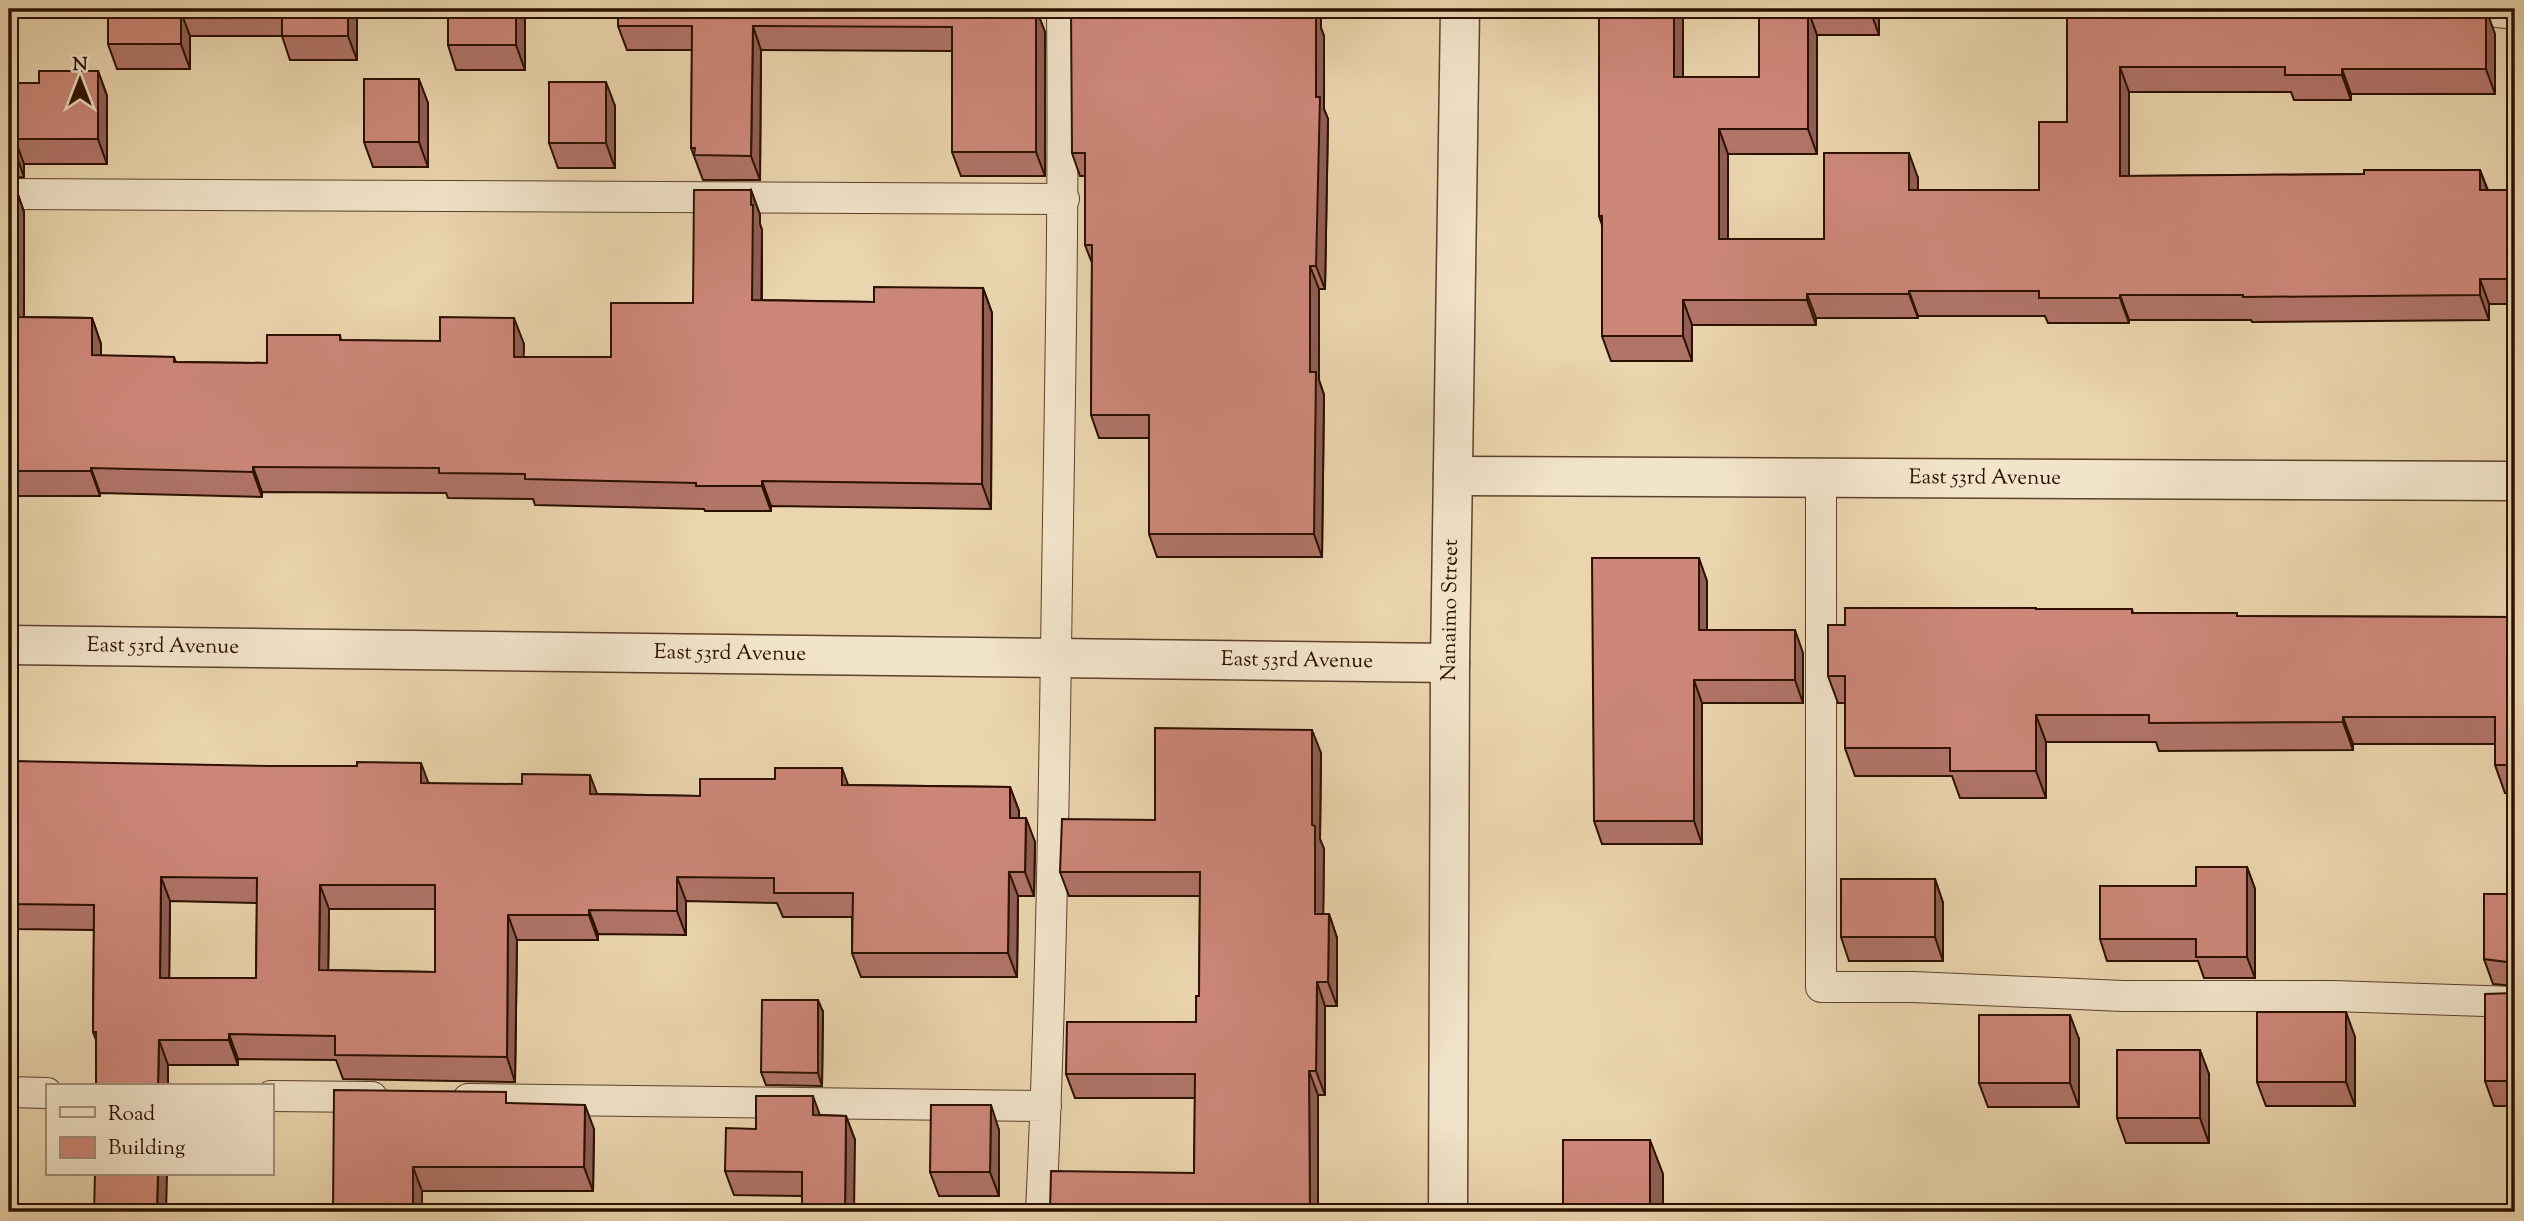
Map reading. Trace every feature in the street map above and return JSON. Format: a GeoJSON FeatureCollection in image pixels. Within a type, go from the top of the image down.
{"type":"FeatureCollection","features":[{"type":"Feature","properties":{"kind":"street","name":"Nanaimo Street"},"geometry":{"type":"LineString","coordinates":[[1448,1212],[1450,663],[1460,9]]}},
{"type":"Feature","properties":{"kind":"street","name":"East 53rd Avenue"},"geometry":{"type":"LineString","coordinates":[[1453,476],[2515,481]]}},
{"type":"Feature","properties":{"kind":"street","name":"East 53rd Avenue"},"geometry":{"type":"LineString","coordinates":[[9,645],[1450,663]]}},
{"type":"Feature","properties":{"kind":"lane"},"geometry":{"type":"LineString","coordinates":[[1041,1212],[1046,1107],[1056,657],[1063,199],[1062,9]]}},
{"type":"Feature","properties":{"kind":"lane"},"geometry":{"type":"LineString","coordinates":[[2472,9],[2515,14]]}},
{"type":"Feature","properties":{"kind":"lane"},"geometry":{"type":"LineString","coordinates":[[9,194],[1063,199]]}},
{"type":"Feature","properties":{"kind":"lane"},"geometry":{"type":"LineString","coordinates":[[1821,478],[1821,987],[1913,987],[2123,996],[2333,996],[2515,1002]]}},
{"type":"Feature","properties":{"kind":"lane"},"geometry":{"type":"LineString","coordinates":[[9,1092],[46,1093]]}},
{"type":"Feature","properties":{"kind":"lane"},"geometry":{"type":"LineString","coordinates":[[273,1096],[396,1098]]}},
{"type":"Feature","properties":{"kind":"lane"},"geometry":{"type":"LineString","coordinates":[[437,1098],[1046,1107]]}},
{"type":"Feature","properties":{"kind":"building"},"geometry":{"type":"Polygon","coordinates":[[[108,9],[348,9],[348,36],[282,36],[282,12],[181,12],[181,44],[108,44],[108,9]]]}},
{"type":"Feature","properties":{"kind":"building"},"geometry":{"type":"Polygon","coordinates":[[[448,9],[516,9],[516,45],[448,45],[448,9]]]}},
{"type":"Feature","properties":{"kind":"building"},"geometry":{"type":"Polygon","coordinates":[[[618,9],[1036,9],[1036,152],[952,152],[952,27],[753,26],[751,156],[694,155],[695,148],[691,148],[692,26],[618,26],[618,9]]]}},
{"type":"Feature","properties":{"kind":"building"},"geometry":{"type":"Polygon","coordinates":[[[1313,9],[1313,14],[1316,14],[1316,97],[1320,97],[1316,266],[1310,266],[1310,372],[1316,372],[1314,534],[1149,534],[1149,415],[1091,415],[1092,245],[1085,245],[1085,153],[1072,153],[1071,10],[1313,9]]]}},
{"type":"Feature","properties":{"kind":"building"},"geometry":{"type":"Polygon","coordinates":[[[1599,9],[1674,9],[1674,77],[1759,77],[1759,9],[1870,9],[1808,10],[1808,129],[1719,129],[1719,239],[1824,239],[1824,153],[1909,153],[1909,190],[2039,190],[2039,122],[2067,122],[2067,9],[2486,9],[2486,69],[2342,69],[2342,75],[2285,75],[2285,67],[2120,67],[2120,176],[2480,170],[2480,190],[2515,190],[2515,279],[2480,279],[2480,295],[2120,295],[2120,298],[2039,298],[2039,291],[1909,291],[1909,294],[1807,294],[1807,300],[1683,300],[1683,336],[1602,336],[1599,9]]]}},
{"type":"Feature","properties":{"kind":"building"},"geometry":{"type":"Polygon","coordinates":[[[39,71],[98,71],[98,139],[15,139],[15,151],[9,152],[9,83],[39,83],[39,71]]]}},
{"type":"Feature","properties":{"kind":"building"},"geometry":{"type":"Polygon","coordinates":[[[364,79],[419,79],[419,142],[364,142],[364,79]]]}},
{"type":"Feature","properties":{"kind":"building"},"geometry":{"type":"Polygon","coordinates":[[[549,82],[606,82],[606,143],[549,143],[549,82]]]}},
{"type":"Feature","properties":{"kind":"building"},"geometry":{"type":"Polygon","coordinates":[[[9,186],[15,186],[15,317],[92,318],[92,355],[174,357],[174,362],[267,363],[267,335],[340,335],[340,340],[440,341],[440,317],[514,318],[514,357],[611,357],[611,303],[693,303],[694,190],[751,190],[752,300],[874,302],[874,287],[983,288],[982,484],[762,481],[762,486],[696,486],[696,483],[525,479],[525,474],[439,473],[439,468],[253,467],[253,472],[91,468],[91,471],[9,471],[9,186]]]}},
{"type":"Feature","properties":{"kind":"building"},"geometry":{"type":"Polygon","coordinates":[[[1592,558],[1699,558],[1699,630],[1795,630],[1795,680],[1694,680],[1694,821],[1594,821],[1592,558]]]}},
{"type":"Feature","properties":{"kind":"building"},"geometry":{"type":"Polygon","coordinates":[[[1845,608],[2132,609],[2132,613],[2237,613],[2237,616],[2515,617],[2515,765],[2495,765],[2495,717],[2343,717],[2343,722],[2149,723],[2149,715],[2036,715],[2036,771],[1950,771],[1950,748],[1845,748],[1845,676],[1828,676],[1828,625],[1845,625],[1845,608]]]}},
{"type":"Feature","properties":{"kind":"building"},"geometry":{"type":"Polygon","coordinates":[[[1155,728],[1312,730],[1315,914],[1329,914],[1328,982],[1317,982],[1316,1071],[1309,1071],[1310,1212],[1050,1212],[1051,1171],[1194,1173],[1195,1074],[1066,1074],[1067,1022],[1196,1022],[1196,996],[1199,996],[1200,872],[1060,872],[1062,819],[1155,820],[1155,728]]]}},
{"type":"Feature","properties":{"kind":"building"},"geometry":{"type":"Polygon","coordinates":[[[9,761],[269,766],[357,766],[357,762],[421,763],[421,783],[522,784],[522,774],[590,775],[590,794],[700,796],[700,779],[775,779],[775,768],[842,768],[842,785],[1010,787],[1010,818],[1026,818],[1025,872],[1009,872],[1008,953],[852,953],[853,893],[774,893],[774,878],[677,877],[677,911],[589,910],[589,915],[508,915],[507,1057],[335,1055],[335,1036],[229,1034],[229,1040],[159,1040],[158,1084],[96,1084],[96,1032],[93,1032],[94,905],[9,904],[9,761]],[[161,877],[160,978],[256,978],[257,878],[161,877]],[[320,885],[319,970],[435,972],[435,885],[320,885]]]}},
{"type":"Feature","properties":{"kind":"building"},"geometry":{"type":"Polygon","coordinates":[[[2196,867],[2247,867],[2247,957],[2196,957],[2196,939],[2100,939],[2100,886],[2196,886],[2196,867]]]}},
{"type":"Feature","properties":{"kind":"building"},"geometry":{"type":"Polygon","coordinates":[[[1841,879],[1935,879],[1935,937],[1841,937],[1841,879]]]}},
{"type":"Feature","properties":{"kind":"building"},"geometry":{"type":"Polygon","coordinates":[[[2484,894],[2515,894],[2515,963],[2484,959],[2484,894]]]}},
{"type":"Feature","properties":{"kind":"building"},"geometry":{"type":"Polygon","coordinates":[[[2515,992],[2515,1081],[2485,1081],[2485,994],[2515,992]]]}},
{"type":"Feature","properties":{"kind":"building"},"geometry":{"type":"Polygon","coordinates":[[[762,1000],[818,1000],[818,1073],[761,1072],[762,1000]]]}},
{"type":"Feature","properties":{"kind":"building"},"geometry":{"type":"Polygon","coordinates":[[[2257,1012],[2346,1012],[2346,1082],[2257,1082],[2257,1012]]]}},
{"type":"Feature","properties":{"kind":"building"},"geometry":{"type":"Polygon","coordinates":[[[1979,1015],[2070,1015],[2070,1083],[1979,1083],[1979,1015]]]}},
{"type":"Feature","properties":{"kind":"building"},"geometry":{"type":"Polygon","coordinates":[[[2117,1050],[2200,1050],[2200,1118],[2117,1118],[2117,1050]]]}},
{"type":"Feature","properties":{"kind":"building"},"geometry":{"type":"Polygon","coordinates":[[[334,1090],[506,1092],[506,1103],[585,1105],[584,1167],[413,1167],[413,1212],[333,1212],[334,1090]]]}},
{"type":"Feature","properties":{"kind":"building"},"geometry":{"type":"Polygon","coordinates":[[[756,1096],[813,1096],[813,1115],[846,1116],[845,1212],[802,1212],[802,1172],[725,1171],[726,1128],[756,1129],[756,1096]]]}},
{"type":"Feature","properties":{"kind":"building"},"geometry":{"type":"Polygon","coordinates":[[[931,1105],[991,1105],[990,1172],[930,1172],[931,1105]]]}},
{"type":"Feature","properties":{"kind":"building"},"geometry":{"type":"Polygon","coordinates":[[[1563,1140],[1650,1140],[1650,1212],[1563,1212],[1563,1140]]]}},
{"type":"Feature","properties":{"kind":"building"},"geometry":{"type":"Polygon","coordinates":[[[95,1176],[158,1176],[157,1209],[241,1209],[241,1212],[94,1212],[95,1176]]]}}]}
